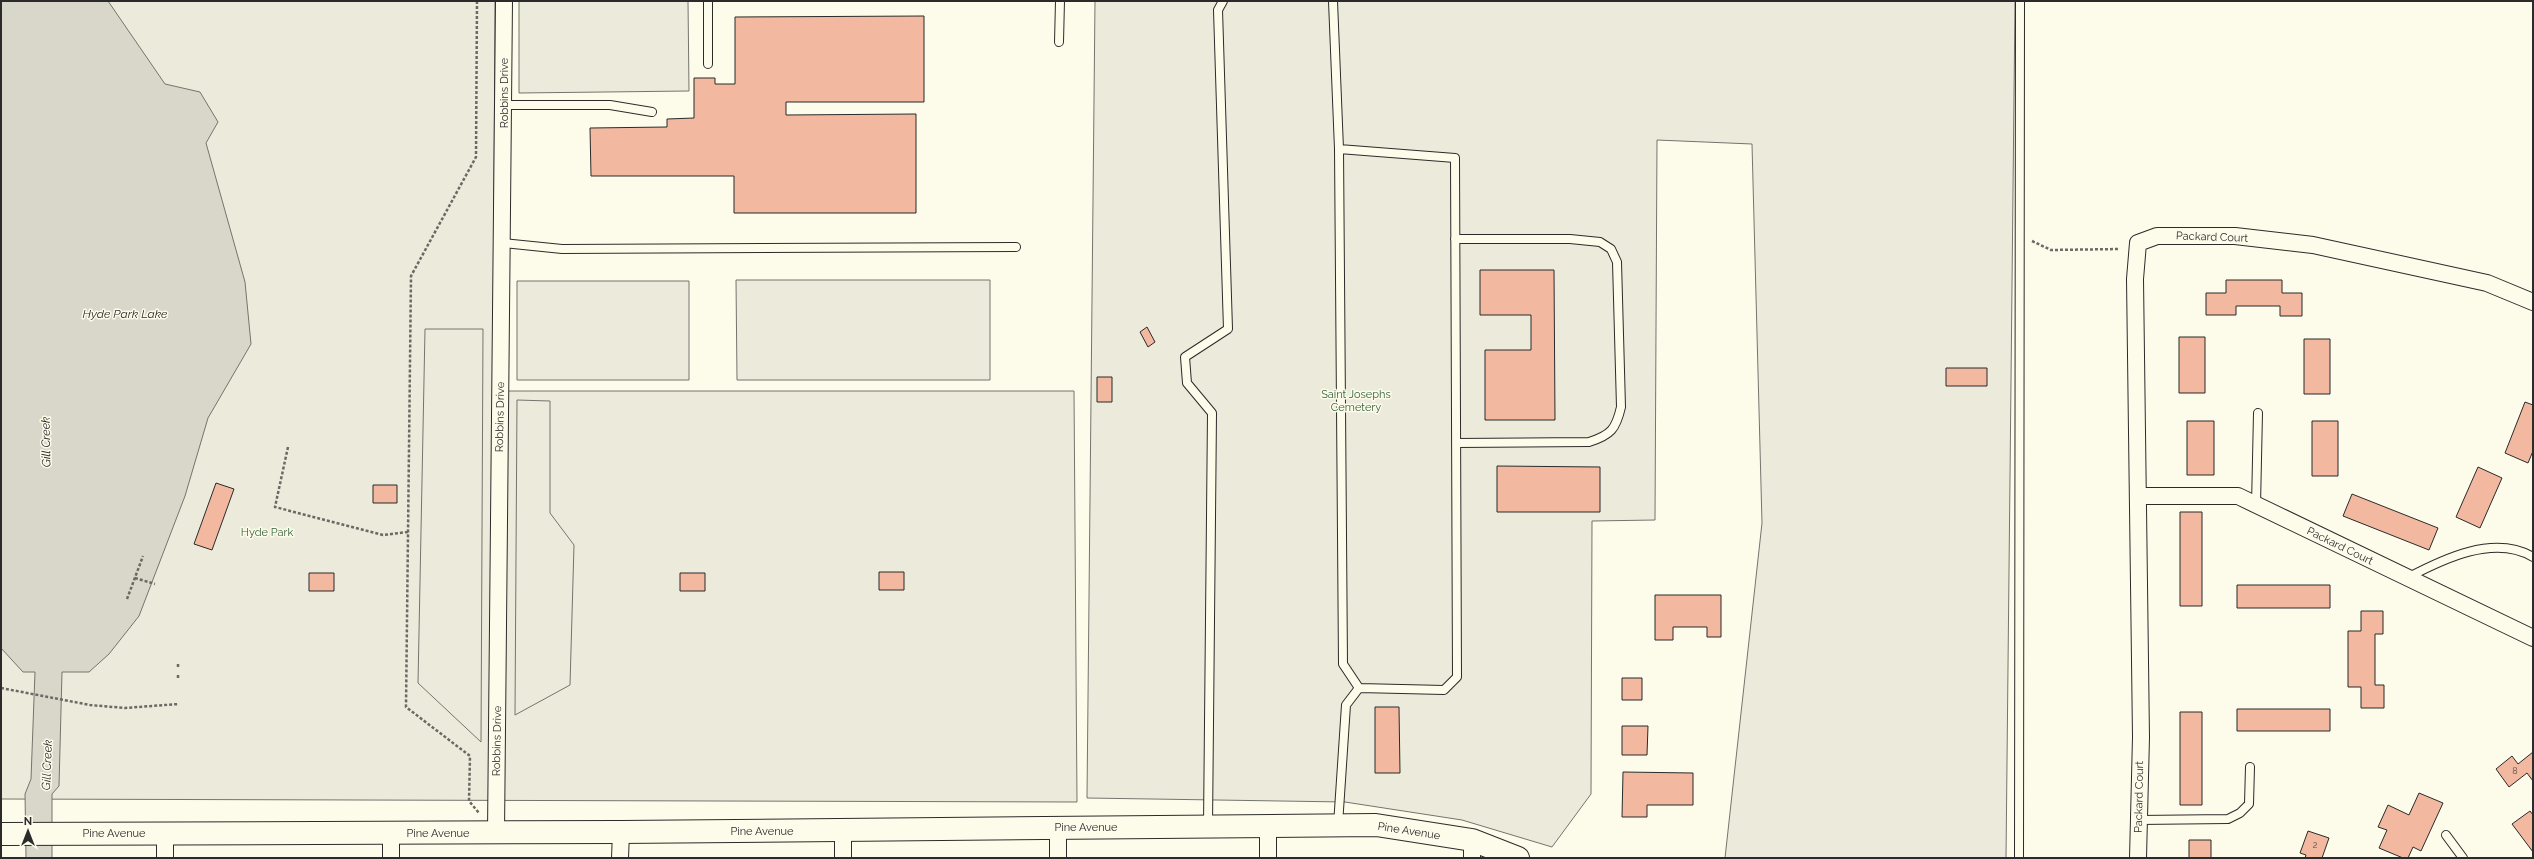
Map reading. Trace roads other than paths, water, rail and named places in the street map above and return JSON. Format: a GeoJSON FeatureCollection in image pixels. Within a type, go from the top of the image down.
{"type":"FeatureCollection","features":[{"type":"Feature","properties":{"kind":"main road","name":"Pine Avenue"},"geometry":{"type":"LineString","coordinates":[[1,834],[843,831],[1058,827],[1268,827],[1376,825],[1472,849],[1518,858]]}},
{"type":"Feature","properties":{"kind":"street","name":"Robbins Drive"},"geometry":{"type":"LineString","coordinates":[[496,833],[504,1]]}},
{"type":"Feature","properties":{"kind":"street","name":"Packard Court"},"geometry":{"type":"LineString","coordinates":[[2138,858],[2141,737],[2135,279],[2138,243],[2157,236],[2235,236],[2313,245],[2487,283],[2533,302]]}},
{"type":"Feature","properties":{"kind":"street","name":"Packard Court"},"geometry":{"type":"LineString","coordinates":[[2138,496],[2238,496],[2407,579],[2533,638]]}},
{"type":"Feature","properties":{"kind":"street"},"geometry":{"type":"LineString","coordinates":[[1058,827],[1058,858]]}},
{"type":"Feature","properties":{"kind":"street"},"geometry":{"type":"LineString","coordinates":[[1268,827],[1268,858]]}},
{"type":"Feature","properties":{"kind":"street"},"geometry":{"type":"LineString","coordinates":[[843,831],[843,858]]}},
{"type":"Feature","properties":{"kind":"street"},"geometry":{"type":"LineString","coordinates":[[391,832],[391,858]]}},
{"type":"Feature","properties":{"kind":"street"},"geometry":{"type":"LineString","coordinates":[[620,858],[621,832]]}},
{"type":"Feature","properties":{"kind":"street"},"geometry":{"type":"LineString","coordinates":[[165,833],[166,858]]}},
{"type":"Feature","properties":{"kind":"lane"},"geometry":{"type":"LineString","coordinates":[[708,1],[708,64]]}},
{"type":"Feature","properties":{"kind":"lane"},"geometry":{"type":"LineString","coordinates":[[1059,42],[1060,1]]}},
{"type":"Feature","properties":{"kind":"lane"},"geometry":{"type":"LineString","coordinates":[[1208,827],[1212,413],[1187,383],[1185,357],[1228,329],[1218,10],[1223,1]]}},
{"type":"Feature","properties":{"kind":"lane"},"geometry":{"type":"LineString","coordinates":[[1334,1],[1339,149],[1343,664],[1359,688]]}},
{"type":"Feature","properties":{"kind":"lane"},"geometry":{"type":"LineString","coordinates":[[2019,858],[2020,1]]}},
{"type":"Feature","properties":{"kind":"lane"},"geometry":{"type":"LineString","coordinates":[[504,105],[610,104],[652,112]]}},
{"type":"Feature","properties":{"kind":"lane"},"geometry":{"type":"LineString","coordinates":[[1339,149],[1455,158],[1457,678],[1444,690],[1359,688]]}},
{"type":"Feature","properties":{"kind":"lane"},"geometry":{"type":"LineString","coordinates":[[1456,239],[1570,239],[1600,242],[1611,249],[1617,262],[1621,407],[1617,424],[1605,436],[1589,442],[1456,443]]}},
{"type":"Feature","properties":{"kind":"lane"},"geometry":{"type":"LineString","coordinates":[[502,243],[562,249],[1016,247]]}},
{"type":"Feature","properties":{"kind":"lane"},"geometry":{"type":"LineString","coordinates":[[2256,505],[2258,413]]}},
{"type":"Feature","properties":{"kind":"lane"},"geometry":{"type":"LineString","coordinates":[[2407,579],[2434,564],[2490,546],[2524,551],[2533,557]]}},
{"type":"Feature","properties":{"kind":"lane"},"geometry":{"type":"LineString","coordinates":[[1338,826],[1346,705],[1359,688]]}},
{"type":"Feature","properties":{"kind":"lane"},"geometry":{"type":"LineString","coordinates":[[2139,820],[2228,819],[2240,813],[2249,804],[2250,767]]}},
{"type":"Feature","properties":{"kind":"lane"},"geometry":{"type":"LineString","coordinates":[[2446,835],[2464,858]]}},
{"type":"Feature","properties":{"kind":"water","name":"Hyde Park Lake"},"geometry":{"type":"Polygon","coordinates":[[[1,1],[108,1],[165,84],[200,92],[218,122],[206,143],[245,282],[251,344],[208,418],[185,496],[139,616],[109,654],[89,672],[62,672],[59,786],[52,794],[52,858],[26,858],[25,794],[31,779],[35,672],[23,672],[1,648],[1,1]]]}},
{"type":"Feature","properties":{"kind":"park label","name":"Saint Josephs Cemetery"},"geometry":{"type":"Point","coordinates":[1356,400]}},
{"type":"Feature","properties":{"kind":"park label","name":"Hyde Park"},"geometry":{"type":"Point","coordinates":[267,532]}},
{"type":"Feature","properties":{"kind":"water label","name":"Gill Creek"},"geometry":{"type":"Point","coordinates":[46,442]}},
{"type":"Feature","properties":{"kind":"water label","name":"Gill Creek"},"geometry":{"type":"Point","coordinates":[47,765]}}]}
